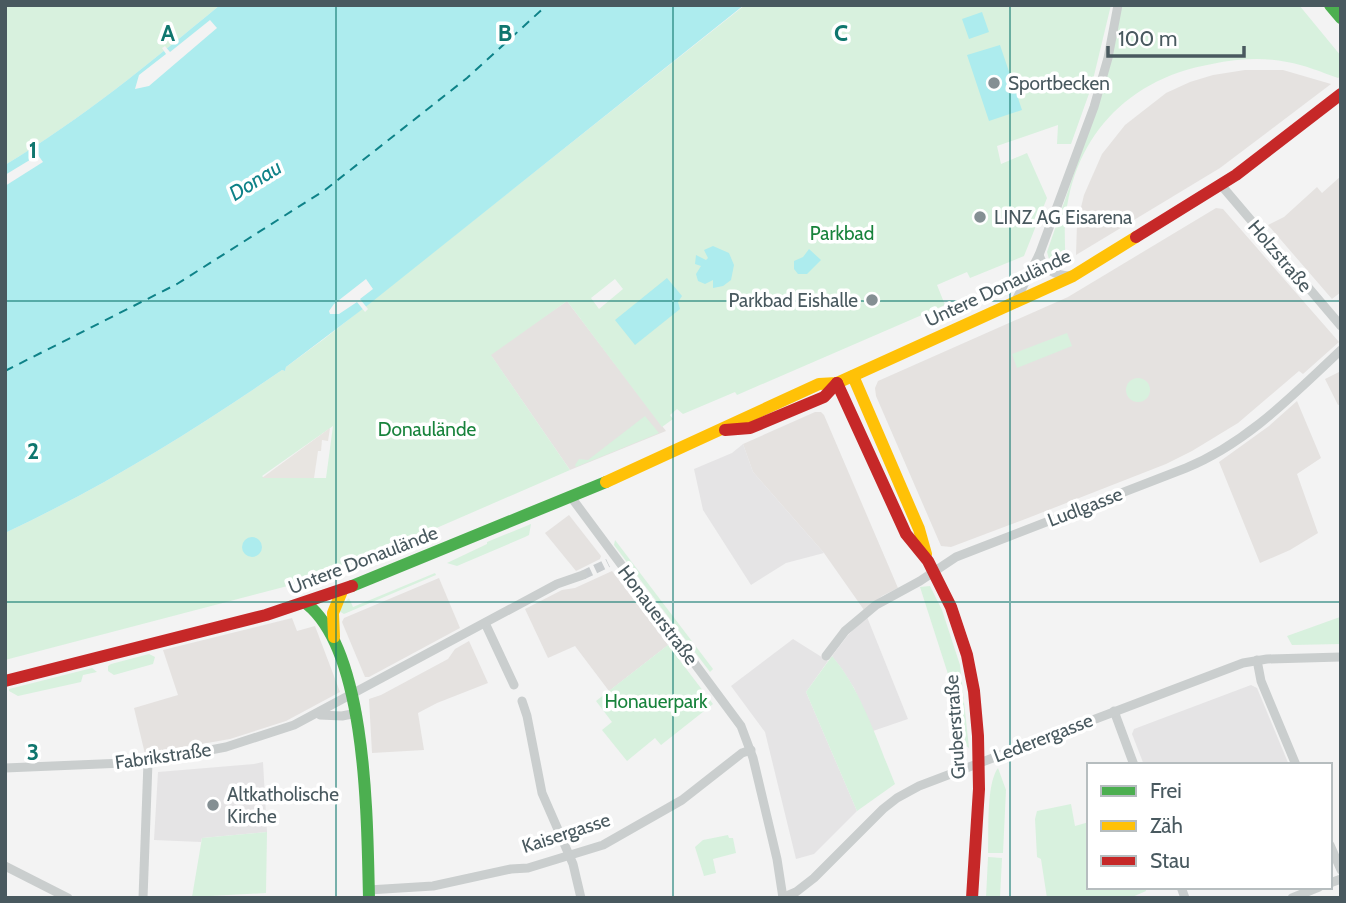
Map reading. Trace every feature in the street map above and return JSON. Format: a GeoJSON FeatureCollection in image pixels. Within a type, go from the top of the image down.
{"type":"FeatureCollection","features":[{"type":"Feature","properties":{"kind":"main road"},"geometry":{"type":"LineString","coordinates":[[1330,5],[1341,18]]}},
{"type":"Feature","properties":{"kind":"main road","name":"Untere Donaulände"},"geometry":{"type":"LineString","coordinates":[[5,681],[307,604],[571,496],[819,384],[837,383],[853,376],[1073,276],[1220,185],[1341,94]]}},
{"type":"Feature","properties":{"kind":"main road","name":"Gruberstraße"},"geometry":{"type":"LineString","coordinates":[[853,376],[919,529],[930,566],[954,616],[967,655],[977,715],[979,763],[972,898]]}},
{"type":"Feature","properties":{"kind":"main road","name":"Gruberstraße"},"geometry":{"type":"LineString","coordinates":[[837,383],[906,534],[930,566]]}},
{"type":"Feature","properties":{"kind":"main road"},"geometry":{"type":"LineString","coordinates":[[335,640],[332,616],[342,591]]}},
{"type":"Feature","properties":{"kind":"main road"},"geometry":{"type":"LineString","coordinates":[[307,604],[319,615],[335,640]]}},
{"type":"Feature","properties":{"kind":"main road","name":"Kaisergasse"},"geometry":{"type":"LineString","coordinates":[[335,640],[353,694],[365,774],[368,894]]}},
{"type":"Feature","properties":{"kind":"street"},"geometry":{"type":"LineString","coordinates":[[1013,305],[1039,255],[1101,85],[1118,5]]}},
{"type":"Feature","properties":{"kind":"street","name":"Holzstraße"},"geometry":{"type":"LineString","coordinates":[[1220,185],[1341,326]]}},
{"type":"Feature","properties":{"kind":"street"},"geometry":{"type":"LineString","coordinates":[[1039,255],[1050,271],[1073,276]]}},
{"type":"Feature","properties":{"kind":"street","name":"Ludlgasse"},"geometry":{"type":"LineString","coordinates":[[826,656],[859,618],[882,601],[920,581],[930,566],[1212,457],[1263,422],[1341,351]]}},
{"type":"Feature","properties":{"kind":"street","name":"Honauerstraße"},"geometry":{"type":"LineString","coordinates":[[571,496],[611,561],[735,717],[751,750],[777,859],[783,898]]}},
{"type":"Feature","properties":{"kind":"street","name":"Fabrikstraße"},"geometry":{"type":"LineString","coordinates":[[5,768],[148,761],[226,747],[293,725],[557,584],[583,575]]}},
{"type":"Feature","properties":{"kind":"street"},"geometry":{"type":"LineString","coordinates":[[485,623],[514,685]]}},
{"type":"Feature","properties":{"kind":"street","name":"Lederergasse"},"geometry":{"type":"LineString","coordinates":[[783,898],[814,878],[897,798],[919,786],[1229,667],[1257,660],[1341,657]]}},
{"type":"Feature","properties":{"kind":"street"},"geometry":{"type":"LineString","coordinates":[[1257,660],[1261,681],[1296,763]]}},
{"type":"Feature","properties":{"kind":"street"},"geometry":{"type":"LineString","coordinates":[[522,701],[542,793],[569,856],[581,898]]}},
{"type":"Feature","properties":{"kind":"street"},"geometry":{"type":"LineString","coordinates":[[1114,711],[1133,763]]}},
{"type":"Feature","properties":{"kind":"street","name":"Fabrikstraße"},"geometry":{"type":"LineString","coordinates":[[315,715],[342,716],[357,713]]}},
{"type":"Feature","properties":{"kind":"street","name":"Kaisergasse"},"geometry":{"type":"LineString","coordinates":[[368,894],[433,886],[536,866],[603,845],[660,815],[742,753],[751,750]]}},
{"type":"Feature","properties":{"kind":"street"},"geometry":{"type":"LineString","coordinates":[[143,898],[148,761]]}},
{"type":"Feature","properties":{"kind":"street"},"geometry":{"type":"LineString","coordinates":[[1332,850],[1341,870]]}},
{"type":"Feature","properties":{"kind":"street"},"geometry":{"type":"LineString","coordinates":[[5,866],[68,898]]}},
{"type":"Feature","properties":{"kind":"street"},"geometry":{"type":"LineString","coordinates":[[1292,898],[1314,889]]}},
{"type":"Feature","properties":{"kind":"shaded area"},"geometry":{"type":"Polygon","coordinates":[[[1245,70],[1283,70],[1331,84],[1220,168],[1076,255],[1077,224],[1084,195],[1102,154],[1125,125],[1166,93],[1190,82],[1245,70]]]}},
{"type":"Feature","properties":{"kind":"shaded area"},"geometry":{"type":"Polygon","coordinates":[[[1341,176],[1341,292],[1332,299],[1268,225],[1284,217],[1317,187],[1322,193],[1341,176]]]}},
{"type":"Feature","properties":{"kind":"shaded area"},"geometry":{"type":"Polygon","coordinates":[[[1216,208],[1223,209],[1339,342],[1303,374],[1299,371],[1238,423],[1192,451],[1166,464],[1028,518],[951,547],[941,546],[876,396],[878,381],[1068,297],[1216,208]]]}},
{"type":"Feature","properties":{"kind":"shaded area"},"geometry":{"type":"Polygon","coordinates":[[[567,301],[666,431],[570,470],[490,354],[567,301]]]}},
{"type":"Feature","properties":{"kind":"shaded area"},"geometry":{"type":"Polygon","coordinates":[[[1341,371],[1341,404],[1338,405],[1325,379],[1341,371]]]}},
{"type":"Feature","properties":{"kind":"shaded area"},"geometry":{"type":"Polygon","coordinates":[[[1297,401],[1321,458],[1297,474],[1318,533],[1290,550],[1260,563],[1219,462],[1269,426],[1297,401]]]}},
{"type":"Feature","properties":{"kind":"shaded area"},"geometry":{"type":"Polygon","coordinates":[[[815,412],[824,415],[898,588],[864,610],[824,553],[753,472],[743,444],[815,412]]]}},
{"type":"Feature","properties":{"kind":"shaded area"},"geometry":{"type":"Polygon","coordinates":[[[743,444],[753,472],[824,553],[786,563],[751,585],[703,510],[694,469],[732,453],[743,444]]]}},
{"type":"Feature","properties":{"kind":"shaded area"},"geometry":{"type":"Polygon","coordinates":[[[569,515],[601,556],[576,571],[545,533],[569,515]]]}},
{"type":"Feature","properties":{"kind":"shaded area"},"geometry":{"type":"Polygon","coordinates":[[[612,571],[668,645],[609,691],[575,646],[548,658],[525,609],[562,590],[575,588],[612,571]]]}},
{"type":"Feature","properties":{"kind":"shaded area"},"geometry":{"type":"Polygon","coordinates":[[[439,578],[460,628],[365,677],[342,622],[344,618],[439,578]]]}},
{"type":"Feature","properties":{"kind":"shaded area"},"geometry":{"type":"Polygon","coordinates":[[[867,617],[908,719],[873,731],[854,688],[832,656],[848,635],[867,617]]]}},
{"type":"Feature","properties":{"kind":"shaded area"},"geometry":{"type":"Polygon","coordinates":[[[292,618],[297,631],[315,626],[340,692],[286,721],[230,739],[145,754],[134,708],[178,695],[163,650],[292,618]]]}},
{"type":"Feature","properties":{"kind":"shaded area"},"geometry":{"type":"Polygon","coordinates":[[[793,639],[828,661],[806,692],[857,811],[814,854],[796,859],[765,732],[731,686],[793,639]]]}},
{"type":"Feature","properties":{"kind":"shaded area"},"geometry":{"type":"Polygon","coordinates":[[[469,641],[488,683],[418,713],[424,750],[372,753],[369,699],[448,659],[455,649],[469,641]]]}},
{"type":"Feature","properties":{"kind":"shaded area"},"geometry":{"type":"Polygon","coordinates":[[[1251,685],[1257,688],[1288,763],[1143,763],[1132,734],[1134,729],[1251,685]]]}},
{"type":"Feature","properties":{"kind":"shaded area"},"geometry":{"type":"Polygon","coordinates":[[[263,762],[267,832],[202,838],[201,842],[154,840],[158,772],[263,762]]]}},
{"type":"Feature","properties":{"kind":"green space"},"geometry":{"type":"Polygon","coordinates":[[[5,5],[220,5],[89,109],[5,165],[5,5]]]}},
{"type":"Feature","properties":{"kind":"green space"},"geometry":{"type":"Polygon","coordinates":[[[745,5],[1111,5],[1091,88],[1071,144],[1057,144],[1058,125],[997,146],[1001,164],[1027,153],[1047,198],[1024,256],[970,278],[967,272],[937,285],[945,305],[737,395],[735,392],[683,414],[677,409],[670,415],[673,419],[662,427],[567,301],[491,355],[570,470],[326,576],[5,660],[5,533],[77,497],[147,457],[282,370],[285,371],[286,367],[745,5]],[[615,279],[591,298],[599,309],[623,289],[615,279]],[[333,426],[262,476],[326,478],[333,426]]]}},
{"type":"Feature","properties":{"kind":"green space"},"geometry":{"type":"Polygon","coordinates":[[[1122,5],[1299,5],[1341,56],[1341,76],[1338,78],[1287,62],[1250,59],[1212,64],[1177,73],[1146,88],[1119,107],[1098,131],[1081,159],[1071,190],[1065,224],[1066,261],[1056,263],[1049,259],[1047,252],[1104,86],[1122,5]]]}},
{"type":"Feature","properties":{"kind":"green space"},"geometry":{"type":"Polygon","coordinates":[[[1067,333],[1072,346],[1017,368],[1012,354],[1067,333]]]}},
{"type":"Feature","properties":{"kind":"green space"},"geometry":{"type":"Polygon","coordinates":[[[1138,378],[1149,385],[1150,390],[1143,401],[1138,402],[1127,395],[1126,390],[1133,379],[1138,378]]]}},
{"type":"Feature","properties":{"kind":"green space"},"geometry":{"type":"Polygon","coordinates":[[[645,416],[659,433],[576,467],[579,459],[588,460],[645,416]]]}},
{"type":"Feature","properties":{"kind":"green space"},"geometry":{"type":"Polygon","coordinates":[[[531,524],[529,535],[525,537],[457,566],[447,563],[487,542],[531,524]]]}},
{"type":"Feature","properties":{"kind":"green space"},"geometry":{"type":"Polygon","coordinates":[[[615,540],[713,669],[710,672],[614,545],[615,540]]]}},
{"type":"Feature","properties":{"kind":"green space"},"geometry":{"type":"Polygon","coordinates":[[[435,573],[436,575],[344,614],[337,610],[349,598],[353,607],[435,573]]]}},
{"type":"Feature","properties":{"kind":"green space"},"geometry":{"type":"Polygon","coordinates":[[[930,586],[942,610],[960,665],[969,748],[966,746],[947,671],[920,587],[930,586]]]}},
{"type":"Feature","properties":{"kind":"green space"},"geometry":{"type":"Polygon","coordinates":[[[1340,617],[1341,644],[1292,645],[1287,636],[1340,617]]]}},
{"type":"Feature","properties":{"kind":"green space","name":"Honauerpark"},"geometry":{"type":"Polygon","coordinates":[[[668,645],[713,704],[661,745],[655,738],[627,761],[602,730],[612,722],[596,701],[668,645]]]}},
{"type":"Feature","properties":{"kind":"green space"},"geometry":{"type":"Polygon","coordinates":[[[149,654],[155,657],[153,664],[114,675],[108,671],[111,664],[149,654]]]}},
{"type":"Feature","properties":{"kind":"green space"},"geometry":{"type":"Polygon","coordinates":[[[832,656],[860,701],[895,784],[857,811],[806,692],[832,656]]]}},
{"type":"Feature","properties":{"kind":"green space"},"geometry":{"type":"Polygon","coordinates":[[[92,668],[97,672],[83,675],[81,682],[18,696],[9,691],[9,689],[92,668]]]}},
{"type":"Feature","properties":{"kind":"green space"},"geometry":{"type":"Polygon","coordinates":[[[998,768],[1006,790],[1003,853],[988,853],[990,796],[998,768]]]}},
{"type":"Feature","properties":{"kind":"green space"},"geometry":{"type":"Polygon","coordinates":[[[1071,804],[1075,826],[1087,823],[1087,889],[1146,891],[1130,898],[1047,898],[1041,859],[1037,857],[1037,811],[1071,804]]]}},
{"type":"Feature","properties":{"kind":"green space"},"geometry":{"type":"Polygon","coordinates":[[[267,832],[266,893],[192,897],[202,838],[267,832]]]}},
{"type":"Feature","properties":{"kind":"green space"},"geometry":{"type":"Polygon","coordinates":[[[728,835],[733,838],[736,853],[713,859],[716,873],[704,876],[695,847],[703,840],[728,835]]]}},
{"type":"Feature","properties":{"kind":"green space"},"geometry":{"type":"Polygon","coordinates":[[[988,857],[1002,858],[1000,898],[986,898],[988,857]]]}},
{"type":"Feature","properties":{"kind":"sand"},"geometry":{"type":"Polygon","coordinates":[[[330,428],[328,441],[322,440],[321,451],[318,451],[314,478],[262,478],[330,428]]]}},
{"type":"Feature","properties":{"kind":"water","name":"Donau"},"geometry":{"type":"Polygon","coordinates":[[[220,5],[744,5],[368,305],[286,367],[285,371],[282,370],[215,415],[112,477],[5,533],[5,165],[89,109],[220,5]]]}},
{"type":"Feature","properties":{"kind":"water"},"geometry":{"type":"Polygon","coordinates":[[[982,12],[989,32],[969,39],[962,19],[982,12]]]}},
{"type":"Feature","properties":{"kind":"water","name":"Sportbecken"},"geometry":{"type":"Polygon","coordinates":[[[1000,45],[1022,110],[989,121],[967,55],[1000,45]]]}},
{"type":"Feature","properties":{"kind":"water"},"geometry":{"type":"Polygon","coordinates":[[[713,246],[729,253],[734,265],[731,280],[723,286],[713,288],[713,280],[705,284],[698,281],[696,274],[701,266],[695,264],[696,255],[706,260],[708,258],[704,250],[713,246]]]}},
{"type":"Feature","properties":{"kind":"water"},"geometry":{"type":"Polygon","coordinates":[[[809,249],[821,260],[807,274],[798,274],[794,269],[794,261],[803,257],[809,249]]]}},
{"type":"Feature","properties":{"kind":"water"},"geometry":{"type":"Polygon","coordinates":[[[667,278],[682,296],[678,302],[680,309],[635,345],[615,320],[667,278]]]}},
{"type":"Feature","properties":{"kind":"water"},"geometry":{"type":"Polygon","coordinates":[[[252,537],[259,540],[262,547],[259,554],[252,557],[245,554],[242,547],[245,540],[252,537]]]}},
{"type":"Feature","properties":{"kind":"pier"},"geometry":{"type":"Polygon","coordinates":[[[210,20],[217,28],[149,86],[135,89],[139,75],[166,54],[162,48],[165,46],[170,52],[210,20]]]}},
{"type":"Feature","properties":{"kind":"pier"},"geometry":{"type":"Polygon","coordinates":[[[38,155],[43,162],[5,186],[5,175],[38,155]]]}},
{"type":"Feature","properties":{"kind":"pier"},"geometry":{"type":"Polygon","coordinates":[[[366,279],[373,289],[360,299],[368,309],[365,312],[357,302],[339,314],[330,314],[334,304],[366,279]]]}},
{"type":"Feature","properties":{"kind":"ferry route"},"geometry":{"type":"LineString","coordinates":[[5,371],[177,284],[325,190],[467,78],[547,5]]}},
{"type":"Feature","properties":{"kind":"tunnel"},"geometry":{"type":"LineString","coordinates":[[583,575],[608,563]]}},
{"type":"Feature","properties":{"kind":"traffic: fast"},"geometry":{"type":"LineString","coordinates":[[1330,5],[1341,18]]}},
{"type":"Feature","properties":{"kind":"traffic: fast"},"geometry":{"type":"LineString","coordinates":[[352,586],[606,482]]}},
{"type":"Feature","properties":{"kind":"traffic: fast"},"geometry":{"type":"LineString","coordinates":[[307,604],[327,628],[342,660],[353,699],[365,785],[369,898]]}},
{"type":"Feature","properties":{"kind":"traffic: slow"},"geometry":{"type":"LineString","coordinates":[[606,482],[819,384],[837,383],[1073,276],[1136,237]]}},
{"type":"Feature","properties":{"kind":"traffic: slow"},"geometry":{"type":"LineString","coordinates":[[853,376],[919,529],[926,554]]}},
{"type":"Feature","properties":{"kind":"traffic: slow"},"geometry":{"type":"LineString","coordinates":[[334,637],[333,613],[342,591]]}},
{"type":"Feature","properties":{"kind":"traffic: jam"},"geometry":{"type":"LineString","coordinates":[[1136,237],[1236,175],[1341,94]]}},
{"type":"Feature","properties":{"kind":"traffic: jam"},"geometry":{"type":"LineString","coordinates":[[837,383],[906,534],[928,561],[951,607],[967,655],[978,736],[979,789],[972,898]]}},
{"type":"Feature","properties":{"kind":"traffic: jam"},"geometry":{"type":"LineString","coordinates":[[725,430],[750,428],[824,397],[837,383]]}},
{"type":"Feature","properties":{"kind":"traffic: jam"},"geometry":{"type":"LineString","coordinates":[[5,681],[266,615],[352,586]]}},
{"type":"Feature","properties":{"kind":"place","name":"Sportbecken"},"geometry":{"type":"Point","coordinates":[994,83]}},
{"type":"Feature","properties":{"kind":"place","name":"LINZ AG Eisarena"},"geometry":{"type":"Point","coordinates":[980,217]}},
{"type":"Feature","properties":{"kind":"place","name":"Parkbad Eishalle"},"geometry":{"type":"Point","coordinates":[872,300]}},
{"type":"Feature","properties":{"kind":"place","name":"Altkatholische Kirche"},"geometry":{"type":"Point","coordinates":[213,805]}},
{"type":"Feature","properties":{"kind":"park label","name":"Parkbad"},"geometry":{"type":"Point","coordinates":[842,233]}},
{"type":"Feature","properties":{"kind":"park label","name":"Donaulände"},"geometry":{"type":"Point","coordinates":[427,429]}}]}
